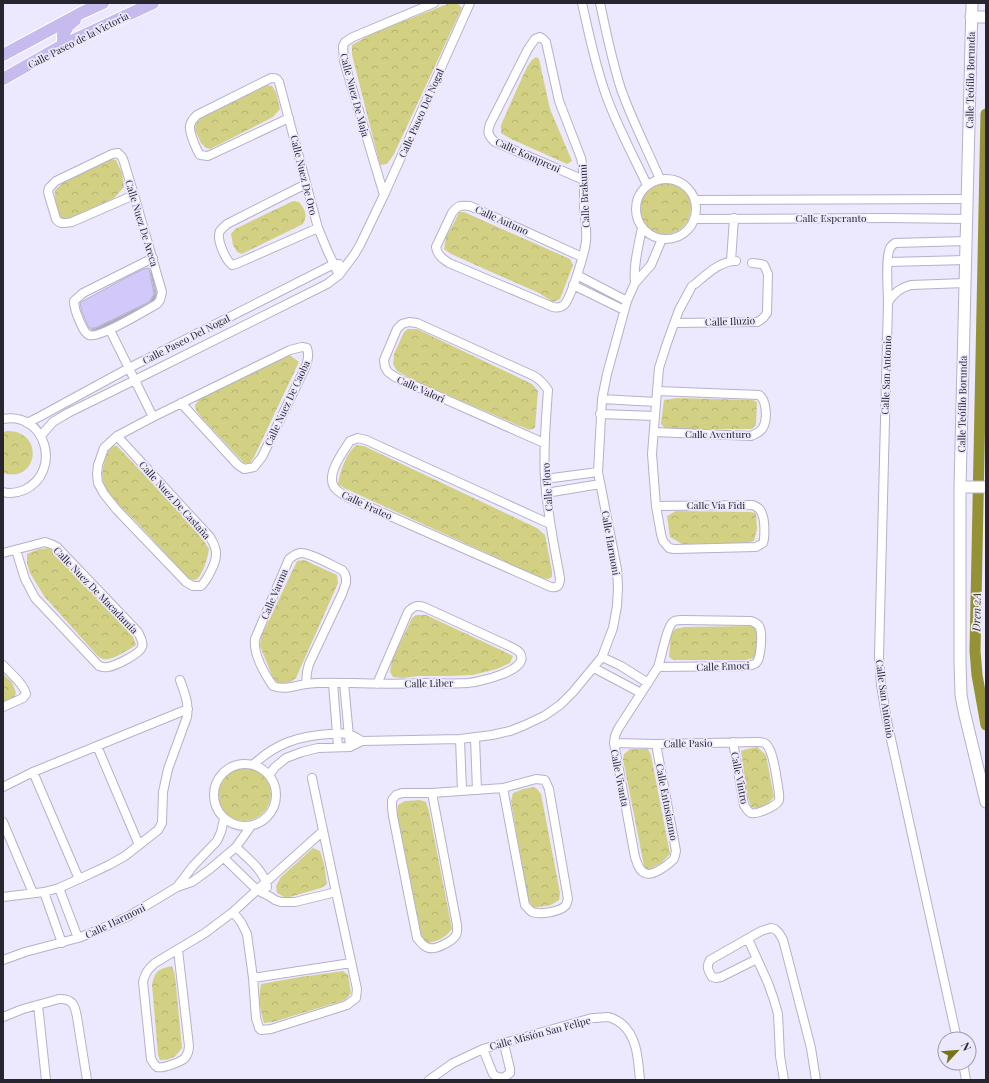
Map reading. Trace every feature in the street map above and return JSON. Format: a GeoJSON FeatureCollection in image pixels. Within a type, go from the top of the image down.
{"type":"FeatureCollection","features":[{"type":"Feature","properties":{"kind":"main road"},"geometry":{"type":"LineString","coordinates":[[3,55],[103,3]]}},
{"type":"Feature","properties":{"kind":"main road","name":"Calle Paseo de la Victoria"},"geometry":{"type":"LineString","coordinates":[[3,78],[63,45],[153,3]]}},
{"type":"Feature","properties":{"kind":"main road","name":"Calle Teófilo Borunda"},"geometry":{"type":"LineString","coordinates":[[972,3],[965,283],[964,487],[960,661],[961,695],[986,802]]}},
{"type":"Feature","properties":{"kind":"main road"},"geometry":{"type":"LineString","coordinates":[[63,45],[63,35],[68,26],[84,12]]}},
{"type":"Feature","properties":{"kind":"main road"},"geometry":{"type":"LineString","coordinates":[[972,17],[986,17]]}},
{"type":"Feature","properties":{"kind":"main road"},"geometry":{"type":"LineString","coordinates":[[964,487],[986,487]]}},
{"type":"Feature","properties":{"kind":"street","name":"Calle Nuez De Maja"},"geometry":{"type":"LineString","coordinates":[[384,195],[344,61],[343,46],[345,42],[353,37],[434,3]]}},
{"type":"Feature","properties":{"kind":"street","name":"Calle Paseo Del Nogal"},"geometry":{"type":"LineString","coordinates":[[41,436],[48,427],[62,416],[327,284],[340,275],[360,245],[384,195],[470,3]]}},
{"type":"Feature","properties":{"kind":"street"},"geometry":{"type":"LineString","coordinates":[[582,3],[606,95],[615,118],[647,185]]}},
{"type":"Feature","properties":{"kind":"street"},"geometry":{"type":"LineString","coordinates":[[600,3],[609,46],[621,89],[660,179]]}},
{"type":"Feature","properties":{"kind":"street","name":"Calle Brakumi"},"geometry":{"type":"LineString","coordinates":[[540,37],[546,42],[559,101],[581,158],[584,180],[586,240],[577,275],[566,302],[561,307],[557,308]]}},
{"type":"Feature","properties":{"kind":"street","name":"Calle Kompreni"},"geometry":{"type":"LineString","coordinates":[[540,37],[535,39],[528,49],[490,124],[488,135],[495,142],[584,180]]}},
{"type":"Feature","properties":{"kind":"street","name":"Calle Nuez De Oro"},"geometry":{"type":"LineString","coordinates":[[289,118],[208,156],[200,155],[197,151],[189,130],[192,120],[197,115],[270,78],[276,78],[280,82],[318,228],[340,275]]}},
{"type":"Feature","properties":{"kind":"street","name":"Calle Nuez De Areca"},"geometry":{"type":"LineString","coordinates":[[110,330],[157,304],[162,297],[153,258],[134,195],[124,162],[120,154],[112,154],[56,181],[49,188],[48,192],[56,218],[58,222],[62,223],[72,222],[134,195]]}},
{"type":"Feature","properties":{"kind":"street"},"geometry":{"type":"LineString","coordinates":[[671,178],[682,182],[690,190],[695,200],[696,209],[691,226],[685,232],[670,239],[662,239],[651,235],[642,227],[637,216],[636,205],[639,194],[647,185],[660,179],[671,178]]}},
{"type":"Feature","properties":{"kind":"street"},"geometry":{"type":"LineString","coordinates":[[306,184],[227,224],[222,228],[219,237],[225,258],[232,265],[318,228]]}},
{"type":"Feature","properties":{"kind":"street","name":"Calle Esperanto"},"geometry":{"type":"LineString","coordinates":[[695,200],[967,199]]}},
{"type":"Feature","properties":{"kind":"street","name":"Calle Autuno"},"geometry":{"type":"LineString","coordinates":[[557,308],[450,263],[439,255],[436,247],[452,213],[459,206],[470,206],[582,257]]}},
{"type":"Feature","properties":{"kind":"street"},"geometry":{"type":"LineString","coordinates":[[656,506],[652,454],[659,368],[679,310],[693,285],[722,264],[734,261],[734,218]]}},
{"type":"Feature","properties":{"kind":"street","name":"Calle Esperanto"},"geometry":{"type":"LineString","coordinates":[[694,219],[967,219]]}},
{"type":"Feature","properties":{"kind":"street","name":"Calle Harmoni"},"geometry":{"type":"LineString","coordinates":[[635,283],[635,263],[642,227]]}},
{"type":"Feature","properties":{"kind":"street","name":"Calle Harmoni"},"geometry":{"type":"LineString","coordinates":[[269,775],[275,767],[286,758],[318,748],[350,747],[362,741],[460,739],[510,732],[544,716],[560,706],[594,668],[602,657],[613,628],[617,606],[618,587],[617,569],[598,472],[602,399],[607,374],[627,301],[635,283],[646,272],[662,239]]}},
{"type":"Feature","properties":{"kind":"street","name":"Calle San Antonio"},"geometry":{"type":"LineString","coordinates":[[955,1031],[887,721],[878,656],[888,262],[890,249],[895,244],[966,241]]}},
{"type":"Feature","properties":{"kind":"street"},"geometry":{"type":"LineString","coordinates":[[153,258],[83,293],[74,301],[74,308],[86,334],[90,336],[110,330],[153,417]]}},
{"type":"Feature","properties":{"kind":"street"},"geometry":{"type":"LineString","coordinates":[[888,262],[966,260]]}},
{"type":"Feature","properties":{"kind":"street","name":"Calle Iluzio"},"geometry":{"type":"LineString","coordinates":[[675,323],[757,322],[765,318],[767,313],[768,274],[764,265],[752,263]]}},
{"type":"Feature","properties":{"kind":"street","name":"Calle Paseo Del Nogal"},"geometry":{"type":"LineString","coordinates":[[27,423],[129,368],[334,264],[348,264]]}},
{"type":"Feature","properties":{"kind":"street"},"geometry":{"type":"LineString","coordinates":[[577,275],[627,301]]}},
{"type":"Feature","properties":{"kind":"street"},"geometry":{"type":"LineString","coordinates":[[888,303],[892,296],[903,287],[911,285],[965,283]]}},
{"type":"Feature","properties":{"kind":"street"},"geometry":{"type":"LineString","coordinates":[[573,285],[624,310]]}},
{"type":"Feature","properties":{"kind":"street","name":"Calle Valori"},"geometry":{"type":"LineString","coordinates":[[544,443],[395,377],[388,372],[385,367],[384,360],[397,328],[402,324],[409,322],[417,323],[534,376],[545,384],[548,390]]}},
{"type":"Feature","properties":{"kind":"street","name":"Calle Nuez De Caoba"},"geometry":{"type":"LineString","coordinates":[[98,483],[98,465],[104,448],[117,436],[181,403],[290,350],[307,348],[309,352],[306,366],[262,457],[254,467],[250,469],[244,469],[238,465],[181,403]]}},
{"type":"Feature","properties":{"kind":"street","name":"Calle Floro"},"geometry":{"type":"LineString","coordinates":[[548,390],[544,443],[545,479],[550,524],[560,583]]}},
{"type":"Feature","properties":{"kind":"street","name":"Calle Aventuro"},"geometry":{"type":"LineString","coordinates":[[654,432],[751,436],[759,432],[764,424],[765,407],[762,397],[759,395],[657,390]]}},
{"type":"Feature","properties":{"kind":"street"},"geometry":{"type":"LineString","coordinates":[[602,399],[656,402]]}},
{"type":"Feature","properties":{"kind":"street"},"geometry":{"type":"LineString","coordinates":[[600,414],[655,416]]}},
{"type":"Feature","properties":{"kind":"street"},"geometry":{"type":"LineString","coordinates":[[3,419],[13,418],[32,426],[41,436],[46,447],[47,459],[44,470],[38,480],[30,487],[19,492],[3,492]]}},
{"type":"Feature","properties":{"kind":"street","name":"Calle Nuez De Castaña"},"geometry":{"type":"LineString","coordinates":[[98,483],[104,494],[116,509],[186,582],[193,586],[201,586],[206,582],[216,555],[216,546],[210,537],[117,436]]}},
{"type":"Feature","properties":{"kind":"street","name":"Calle Frateo"},"geometry":{"type":"LineString","coordinates":[[550,524],[362,439],[354,439],[350,441],[334,468],[332,476],[334,487],[347,497],[551,587],[555,588],[560,583]]}},
{"type":"Feature","properties":{"kind":"street"},"geometry":{"type":"LineString","coordinates":[[545,479],[598,472]]}},
{"type":"Feature","properties":{"kind":"street"},"geometry":{"type":"LineString","coordinates":[[546,493],[600,484]]}},
{"type":"Feature","properties":{"kind":"street","name":"Calle Vía Fidi"},"geometry":{"type":"LineString","coordinates":[[753,505],[763,514],[765,539],[763,543],[756,547],[669,548],[661,534],[656,506],[753,505]]}},
{"type":"Feature","properties":{"kind":"street","name":"Calle Nuez De Macadamia"},"geometry":{"type":"LineString","coordinates":[[3,554],[16,550],[45,542],[57,547],[138,632],[143,644],[138,653],[114,666],[99,666],[35,598],[25,579],[16,550]]}},
{"type":"Feature","properties":{"kind":"street","name":"Calle Varma"},"geometry":{"type":"LineString","coordinates":[[273,686],[255,651],[255,638],[289,559],[299,553],[311,556],[342,570],[346,578],[342,594],[309,664],[306,684]]}},
{"type":"Feature","properties":{"kind":"street","name":"Calle Liber"},"geometry":{"type":"LineString","coordinates":[[273,686],[284,688],[306,684],[333,683],[377,684],[469,683],[492,678],[512,670],[520,664],[521,658],[520,653],[516,650],[424,608],[415,606],[408,612],[377,684]]}},
{"type":"Feature","properties":{"kind":"street","name":"Calle Emoci"},"geometry":{"type":"LineString","coordinates":[[658,667],[747,666],[754,665],[759,659],[761,632],[759,626],[751,621],[682,620],[673,622]]}},
{"type":"Feature","properties":{"kind":"street","name":"Calle Vivanta"},"geometry":{"type":"LineString","coordinates":[[673,622],[668,631],[658,667],[618,729],[614,743],[635,857],[639,868],[644,873],[652,874],[673,860]]}},
{"type":"Feature","properties":{"kind":"street"},"geometry":{"type":"LineString","coordinates":[[602,657],[621,666],[648,683]]}},
{"type":"Feature","properties":{"kind":"street"},"geometry":{"type":"LineString","coordinates":[[3,707],[23,698],[26,694],[26,691],[22,685],[4,666]]}},
{"type":"Feature","properties":{"kind":"street"},"geometry":{"type":"LineString","coordinates":[[594,668],[641,693]]}},
{"type":"Feature","properties":{"kind":"street"},"geometry":{"type":"LineString","coordinates":[[3,897],[44,892],[59,888],[109,865],[139,846],[158,830],[162,823],[163,792],[168,769],[187,717],[187,701],[180,680]]}},
{"type":"Feature","properties":{"kind":"street"},"geometry":{"type":"LineString","coordinates":[[333,683],[338,747]]}},
{"type":"Feature","properties":{"kind":"street"},"geometry":{"type":"LineString","coordinates":[[344,683],[350,747]]}},
{"type":"Feature","properties":{"kind":"street"},"geometry":{"type":"LineString","coordinates":[[3,786],[33,772],[188,709]]}},
{"type":"Feature","properties":{"kind":"street","name":"Calle Harmoni"},"geometry":{"type":"LineString","coordinates":[[253,765],[264,754],[299,738],[316,735],[348,734],[362,741]]}},
{"type":"Feature","properties":{"kind":"street"},"geometry":{"type":"LineString","coordinates":[[475,738],[477,790]]}},
{"type":"Feature","properties":{"kind":"street"},"geometry":{"type":"LineString","coordinates":[[460,739],[462,791]]}},
{"type":"Feature","properties":{"kind":"street","name":"Calle Vintro"},"geometry":{"type":"LineString","coordinates":[[733,742],[744,806],[750,813],[770,808],[778,802],[779,799],[772,752],[763,742]]}},
{"type":"Feature","properties":{"kind":"street","name":"Calle Pasio"},"geometry":{"type":"LineString","coordinates":[[614,743],[656,744],[763,742]]}},
{"type":"Feature","properties":{"kind":"street","name":"Calle Entusiazmo"},"geometry":{"type":"LineString","coordinates":[[656,744],[675,845],[675,856],[673,860]]}},
{"type":"Feature","properties":{"kind":"street"},"geometry":{"type":"LineString","coordinates":[[97,746],[139,846]]}},
{"type":"Feature","properties":{"kind":"street"},"geometry":{"type":"LineString","coordinates":[[246,764],[259,767],[269,775],[274,782],[276,796],[273,810],[264,820],[251,826],[237,826],[224,819],[216,808],[213,794],[217,780],[221,774],[232,766],[246,764]]}},
{"type":"Feature","properties":{"kind":"street"},"geometry":{"type":"LineString","coordinates":[[33,772],[79,879]]}},
{"type":"Feature","properties":{"kind":"street"},"geometry":{"type":"LineString","coordinates":[[233,912],[241,922],[247,934],[257,1023],[261,1030],[347,1005],[356,998],[357,989],[312,778]]}},
{"type":"Feature","properties":{"kind":"street"},"geometry":{"type":"LineString","coordinates":[[432,793],[457,925],[457,934],[448,943],[430,949],[424,946],[418,938],[393,816],[392,800],[396,795],[402,793],[432,793],[503,788],[536,779],[546,780],[548,784],[568,899],[566,905],[560,909],[538,914],[530,911],[526,905],[503,788]]}},
{"type":"Feature","properties":{"kind":"street","name":"Calle Harmoni"},"geometry":{"type":"LineString","coordinates":[[177,887],[193,866],[217,841],[224,819]]}},
{"type":"Feature","properties":{"kind":"street"},"geometry":{"type":"LineString","coordinates":[[3,822],[33,893]]}},
{"type":"Feature","properties":{"kind":"street","name":"Calle Harmoni"},"geometry":{"type":"LineString","coordinates":[[3,960],[25,952],[62,943],[96,932],[129,916],[177,887],[192,882],[236,847],[251,826]]}},
{"type":"Feature","properties":{"kind":"street"},"geometry":{"type":"LineString","coordinates":[[178,950],[189,1046],[186,1057],[180,1061],[161,1068],[156,1067],[151,1059],[143,982],[145,973],[149,968],[205,933],[233,912],[323,831]]}},
{"type":"Feature","properties":{"kind":"street"},"geometry":{"type":"LineString","coordinates":[[236,847],[260,871],[266,882],[269,896]]}},
{"type":"Feature","properties":{"kind":"street"},"geometry":{"type":"LineString","coordinates":[[224,858],[257,890],[281,902],[295,902],[336,892]]}},
{"type":"Feature","properties":{"kind":"street"},"geometry":{"type":"LineString","coordinates":[[59,888],[78,938]]}},
{"type":"Feature","properties":{"kind":"street"},"geometry":{"type":"LineString","coordinates":[[44,892],[62,943]]}},
{"type":"Feature","properties":{"kind":"street"},"geometry":{"type":"LineString","coordinates":[[757,959],[721,977],[712,977],[708,972],[710,960],[761,931],[771,928],[779,932],[783,940],[811,1048],[816,1080]]}},
{"type":"Feature","properties":{"kind":"street"},"geometry":{"type":"LineString","coordinates":[[748,939],[774,1000],[778,1014],[780,1056],[784,1080]]}},
{"type":"Feature","properties":{"kind":"street"},"geometry":{"type":"LineString","coordinates":[[253,978],[351,963]]}},
{"type":"Feature","properties":{"kind":"street"},"geometry":{"type":"LineString","coordinates":[[3,1017],[23,1009],[59,999],[69,1000],[76,1009],[87,1080]]}},
{"type":"Feature","properties":{"kind":"street"},"geometry":{"type":"LineString","coordinates":[[38,1005],[46,1080]]}},
{"type":"Feature","properties":{"kind":"street","name":"Calle Misión San Felipe"},"geometry":{"type":"LineString","coordinates":[[429,1080],[452,1063],[483,1048],[504,1044],[592,1018],[609,1017],[617,1020],[626,1028],[634,1041],[638,1056],[640,1080]]}},
{"type":"Feature","properties":{"kind":"street"},"geometry":{"type":"LineString","coordinates":[[483,1048],[493,1074],[497,1077],[503,1078],[510,1073],[504,1044]]}},
{"type":"Feature","properties":{"kind":"green space"},"geometry":{"type":"Polygon","coordinates":[[[450,3],[457,3],[462,8],[394,154],[387,164],[380,165],[352,55],[352,45],[373,33],[450,3]]]}},
{"type":"Feature","properties":{"kind":"green space"},"geometry":{"type":"Polygon","coordinates":[[[536,57],[539,59],[550,109],[572,161],[567,164],[501,133],[501,125],[527,67],[536,57]]]}},
{"type":"Feature","properties":{"kind":"green space"},"geometry":{"type":"Polygon","coordinates":[[[266,85],[272,86],[276,92],[280,109],[273,117],[210,149],[201,143],[195,130],[196,123],[200,119],[266,85]]]}},
{"type":"Feature","properties":{"kind":"green space"},"geometry":{"type":"Polygon","coordinates":[[[111,159],[116,160],[122,173],[124,187],[114,198],[69,219],[60,220],[55,201],[55,190],[66,180],[111,159]]]}},
{"type":"Feature","properties":{"kind":"green space"},"geometry":{"type":"Polygon","coordinates":[[[665,182],[675,184],[683,190],[689,198],[691,208],[689,218],[683,226],[675,232],[665,234],[655,232],[647,226],[641,218],[639,208],[641,198],[647,190],[655,184],[665,182]]]}},
{"type":"Feature","properties":{"kind":"green space"},"geometry":{"type":"Polygon","coordinates":[[[293,201],[299,202],[303,207],[306,215],[303,224],[242,254],[237,252],[233,245],[231,234],[235,229],[293,201]]]}},
{"type":"Feature","properties":{"kind":"green space"},"geometry":{"type":"Polygon","coordinates":[[[459,212],[464,212],[570,259],[573,265],[560,299],[553,302],[539,293],[451,254],[444,249],[446,237],[459,212]]]}},
{"type":"Feature","properties":{"kind":"green space"},"geometry":{"type":"Polygon","coordinates":[[[408,329],[417,329],[532,384],[538,391],[535,428],[530,430],[515,424],[419,383],[397,371],[393,364],[394,354],[404,332],[408,329]]]}},
{"type":"Feature","properties":{"kind":"green space"},"geometry":{"type":"Polygon","coordinates":[[[285,356],[291,356],[299,362],[254,457],[250,463],[244,463],[202,418],[196,410],[195,405],[201,397],[285,356]]]}},
{"type":"Feature","properties":{"kind":"green space"},"geometry":{"type":"Polygon","coordinates":[[[677,398],[753,400],[757,402],[756,425],[751,429],[666,429],[661,424],[664,400],[677,398]]]}},
{"type":"Feature","properties":{"kind":"green space"},"geometry":{"type":"Polygon","coordinates":[[[6,431],[19,433],[27,438],[32,446],[33,455],[30,464],[24,471],[15,474],[3,473],[3,433],[6,431]]]}},
{"type":"Feature","properties":{"kind":"green space"},"geometry":{"type":"Polygon","coordinates":[[[356,445],[364,446],[537,528],[545,535],[552,577],[548,579],[541,578],[338,484],[344,463],[349,453],[356,445]]]}},
{"type":"Feature","properties":{"kind":"green space"},"geometry":{"type":"Polygon","coordinates":[[[111,446],[117,446],[202,538],[209,549],[202,572],[197,579],[194,580],[187,578],[148,534],[110,495],[104,484],[102,475],[105,459],[111,446]]]}},
{"type":"Feature","properties":{"kind":"green space"},"geometry":{"type":"Polygon","coordinates":[[[676,511],[756,513],[757,529],[754,541],[747,543],[682,544],[670,537],[667,516],[676,511]]]}},
{"type":"Feature","properties":{"kind":"green space"},"geometry":{"type":"Polygon","coordinates":[[[49,548],[66,562],[133,637],[136,645],[120,655],[107,659],[102,659],[95,653],[44,596],[30,573],[27,563],[27,554],[39,549],[49,548]]]}},
{"type":"Feature","properties":{"kind":"green space"},"geometry":{"type":"Polygon","coordinates":[[[304,560],[337,575],[338,583],[296,678],[290,682],[279,684],[273,678],[260,646],[261,637],[297,561],[304,560]]]}},
{"type":"Feature","properties":{"kind":"green space"},"geometry":{"type":"Polygon","coordinates":[[[416,615],[426,615],[513,656],[510,663],[497,669],[473,675],[418,676],[403,678],[393,677],[390,672],[392,660],[412,618],[416,615]]]}},
{"type":"Feature","properties":{"kind":"green space"},"geometry":{"type":"Polygon","coordinates":[[[753,626],[758,631],[757,648],[754,658],[745,660],[673,660],[669,657],[671,634],[675,629],[684,627],[753,626]]]}},
{"type":"Feature","properties":{"kind":"green space"},"geometry":{"type":"Polygon","coordinates":[[[4,675],[12,682],[16,693],[14,698],[3,703],[3,676],[4,675]]]}},
{"type":"Feature","properties":{"kind":"green space"},"geometry":{"type":"Polygon","coordinates":[[[757,747],[766,755],[774,797],[767,804],[755,808],[751,807],[747,794],[741,751],[757,747]]]}},
{"type":"Feature","properties":{"kind":"green space"},"geometry":{"type":"Polygon","coordinates":[[[630,749],[648,749],[651,755],[670,854],[661,863],[648,870],[644,866],[623,759],[624,754],[630,749]]]}},
{"type":"Feature","properties":{"kind":"green space"},"geometry":{"type":"Polygon","coordinates":[[[244,767],[254,769],[263,775],[269,784],[271,794],[269,804],[263,813],[254,819],[244,821],[234,819],[225,813],[219,804],[217,794],[219,784],[225,775],[234,769],[244,767]]]}},
{"type":"Feature","properties":{"kind":"green space"},"geometry":{"type":"Polygon","coordinates":[[[534,787],[541,794],[560,893],[559,900],[551,905],[534,908],[528,900],[511,801],[513,793],[534,787]]]}},
{"type":"Feature","properties":{"kind":"green space"},"geometry":{"type":"Polygon","coordinates":[[[420,800],[426,802],[429,811],[452,929],[441,939],[427,943],[422,939],[397,813],[398,805],[405,801],[420,800]]]}},
{"type":"Feature","properties":{"kind":"green space"},"geometry":{"type":"Polygon","coordinates":[[[313,848],[320,851],[324,864],[327,884],[321,888],[286,898],[277,893],[276,886],[281,877],[313,848]]]}},
{"type":"Feature","properties":{"kind":"green space"},"geometry":{"type":"Polygon","coordinates":[[[172,966],[175,975],[182,1048],[173,1057],[160,1060],[158,1055],[152,985],[154,977],[158,971],[172,966]]]}},
{"type":"Feature","properties":{"kind":"green space"},"geometry":{"type":"Polygon","coordinates":[[[343,971],[348,975],[351,993],[345,1000],[273,1022],[264,1023],[260,1004],[261,984],[343,971]]]}},
{"type":"Feature","properties":{"kind":"building"},"geometry":{"type":"Polygon","coordinates":[[[149,268],[154,294],[149,302],[95,328],[89,328],[80,303],[131,275],[149,268]]]}},
{"type":"Feature","properties":{"kind":"waterway","name":"Dren 2A"},"geometry":{"type":"LineString","coordinates":[[986,114],[975,651],[977,675],[986,725]]}}]}
